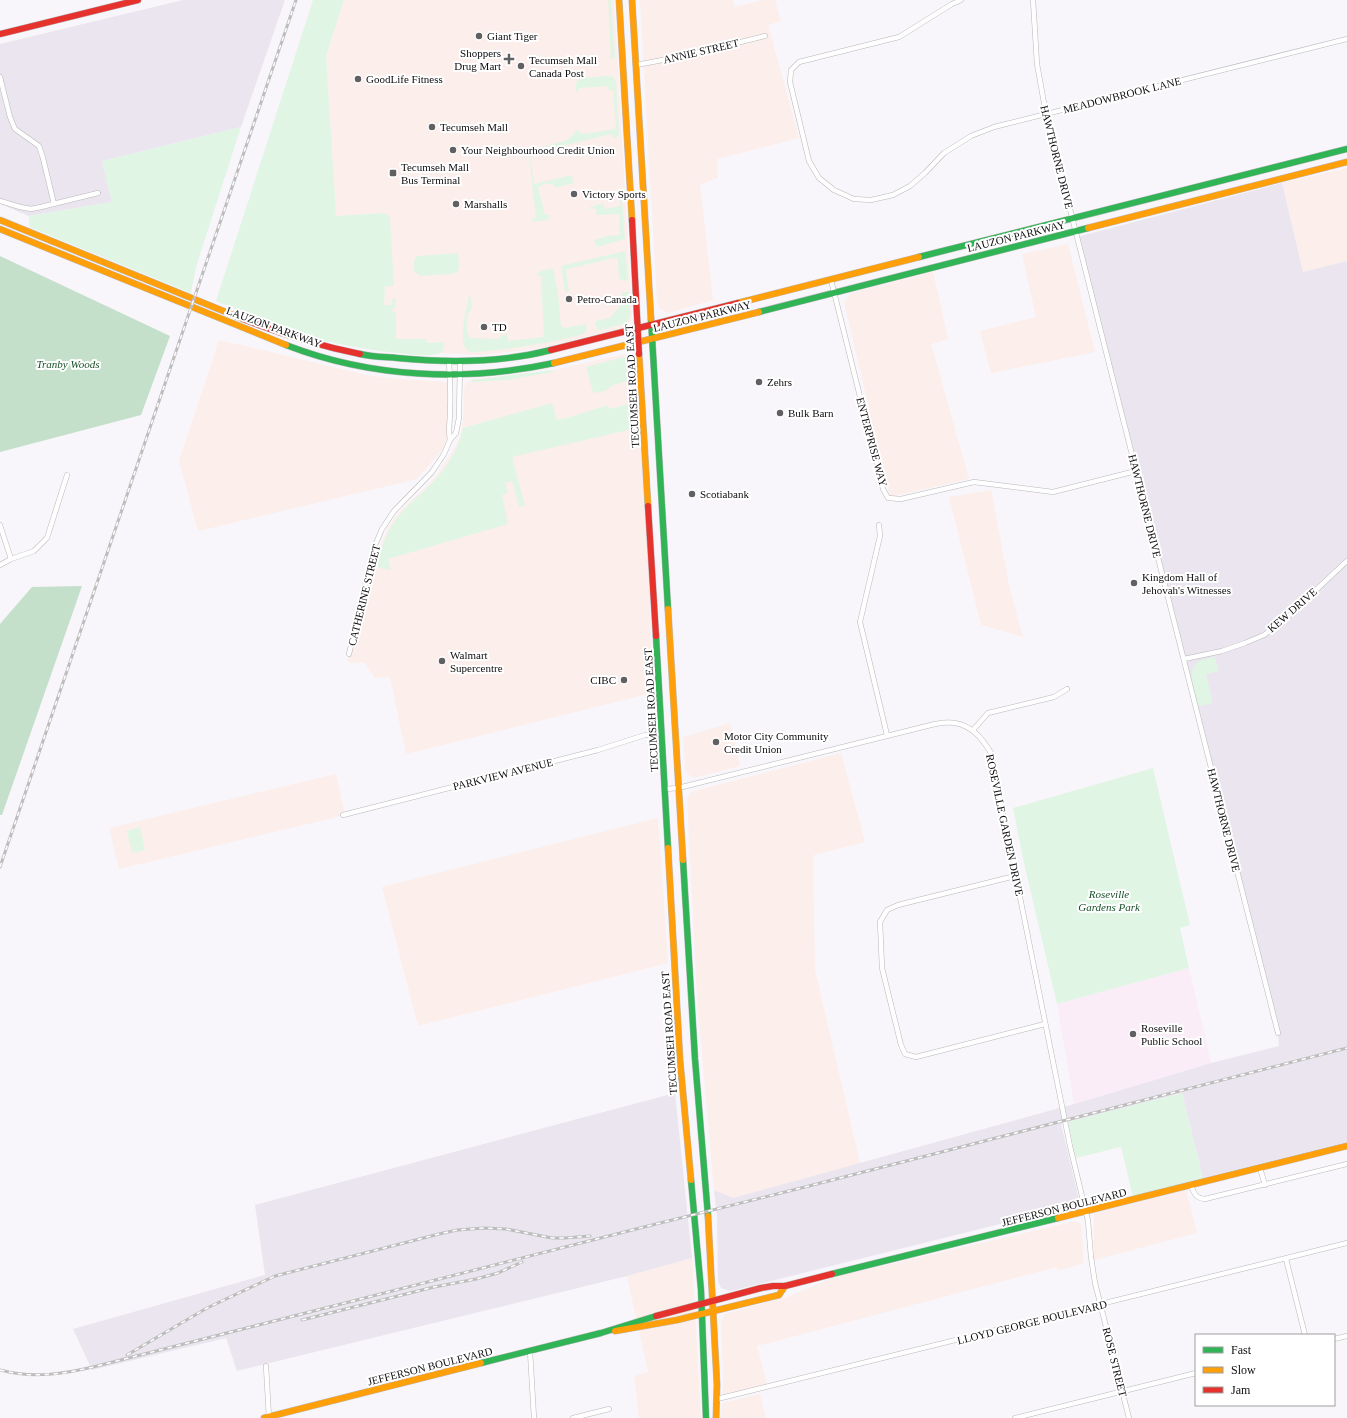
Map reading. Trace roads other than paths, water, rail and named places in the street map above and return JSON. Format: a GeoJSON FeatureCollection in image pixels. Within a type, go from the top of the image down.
{"type":"FeatureCollection","features":[{"type":"Feature","properties":{"kind":"main road"},"geometry":{"type":"LineString","coordinates":[[0,34],[138,0]]}},
{"type":"Feature","properties":{"kind":"main road","name":"TECUMSEH ROAD EAST"},"geometry":{"type":"LineString","coordinates":[[619,0],[680,1060],[702,1304],[706,1418]]}},
{"type":"Feature","properties":{"kind":"main road","name":"TECUMSEH ROAD EAST"},"geometry":{"type":"LineString","coordinates":[[632,0],[653,338],[694,1059],[710,1233],[717,1385],[716,1418]]}},
{"type":"Feature","properties":{"kind":"main road","name":"LAUZON PARKWAY"},"geometry":{"type":"LineString","coordinates":[[0,220],[273,331],[308,342],[366,355],[449,362],[510,358],[539,353],[1347,149]]}},
{"type":"Feature","properties":{"kind":"main road","name":"LAUZON PARKWAY"},"geometry":{"type":"LineString","coordinates":[[0,229],[270,339],[308,353],[363,366],[410,372],[460,375],[538,366],[639,342],[1347,162]]}},
{"type":"Feature","properties":{"kind":"main road","name":"JEFFERSON BOULEVARD"},"geometry":{"type":"LineString","coordinates":[[268,1418],[601,1333],[639,1320],[713,1300],[776,1285],[785,1286],[1347,1146]]}},
{"type":"Feature","properties":{"kind":"main road","name":"JEFFERSON BOULEVARD"},"geometry":{"type":"LineString","coordinates":[[601,1333],[642,1328],[714,1312],[778,1295],[785,1286]]}},
{"type":"Feature","properties":{"kind":"street","name":"MEADOWBROOK LANE"},"geometry":{"type":"LineString","coordinates":[[961,0],[952,4],[899,38],[800,62],[791,70],[790,82],[809,161],[819,178],[824,183],[834,190],[854,199],[871,200],[893,194],[910,186],[925,174],[944,153],[971,136],[994,127],[1347,39]]}},
{"type":"Feature","properties":{"kind":"street","name":"HAWTHORNE DRIVE"},"geometry":{"type":"LineString","coordinates":[[1033,0],[1037,64],[1046,114],[1278,1033]]}},
{"type":"Feature","properties":{"kind":"street","name":"ANNIE STREET"},"geometry":{"type":"LineString","coordinates":[[636,65],[684,56],[765,36]]}},
{"type":"Feature","properties":{"kind":"street"},"geometry":{"type":"LineString","coordinates":[[0,77],[10,117],[15,129],[39,146],[54,204]]}},
{"type":"Feature","properties":{"kind":"street"},"geometry":{"type":"LineString","coordinates":[[0,201],[31,209],[98,193]]}},
{"type":"Feature","properties":{"kind":"street","name":"ENTERPRISE WAY"},"geometry":{"type":"LineString","coordinates":[[830,280],[883,489],[888,498],[901,499],[974,482],[1053,492],[1136,471]]}},
{"type":"Feature","properties":{"kind":"street","name":"CATHERINE STREET"},"geometry":{"type":"LineString","coordinates":[[348,654],[374,548],[382,529],[394,511],[432,472],[444,454],[450,440],[456,433],[459,418],[460,361]]}},
{"type":"Feature","properties":{"kind":"street","name":"CATHERINE STREET"},"geometry":{"type":"LineString","coordinates":[[449,362],[450,414],[448,431],[450,440]]}},
{"type":"Feature","properties":{"kind":"street"},"geometry":{"type":"LineString","coordinates":[[0,565],[10,559],[34,551],[47,538],[67,475]]}},
{"type":"Feature","properties":{"kind":"street"},"geometry":{"type":"LineString","coordinates":[[0,524],[10,559]]}},
{"type":"Feature","properties":{"kind":"street"},"geometry":{"type":"LineString","coordinates":[[879,525],[880,536],[860,622],[887,736]]}},
{"type":"Feature","properties":{"kind":"street","name":"KEW DRIVE"},"geometry":{"type":"LineString","coordinates":[[1184,659],[1222,650],[1264,635],[1285,619],[1347,561]]}},
{"type":"Feature","properties":{"kind":"street"},"geometry":{"type":"LineString","coordinates":[[973,730],[988,713],[1054,697],[1067,689]]}},
{"type":"Feature","properties":{"kind":"street","name":"ROSEVILLE GARDEN DRIVE"},"geometry":{"type":"LineString","coordinates":[[665,789],[678,788],[935,724],[955,723],[973,730],[983,740],[991,753],[1070,1146],[1086,1212]]}},
{"type":"Feature","properties":{"kind":"street","name":"PARKVIEW AVENUE"},"geometry":{"type":"LineString","coordinates":[[343,815],[598,750],[645,736],[662,733]]}},
{"type":"Feature","properties":{"kind":"street"},"geometry":{"type":"LineString","coordinates":[[1015,876],[898,905],[887,910],[880,922],[882,968],[901,1045],[905,1054],[916,1057],[1045,1024]]}},
{"type":"Feature","properties":{"kind":"street"},"geometry":{"type":"LineString","coordinates":[[1191,1186],[1194,1194],[1205,1200],[1347,1164]]}},
{"type":"Feature","properties":{"kind":"street"},"geometry":{"type":"LineString","coordinates":[[1260,1168],[1264,1185]]}},
{"type":"Feature","properties":{"kind":"street","name":"ROSE STREET"},"geometry":{"type":"LineString","coordinates":[[1086,1212],[1095,1283],[1130,1418]]}},
{"type":"Feature","properties":{"kind":"street","name":"LLOYD GEORGE BOULEVARD"},"geometry":{"type":"LineString","coordinates":[[717,1399],[1347,1243]]}},
{"type":"Feature","properties":{"kind":"street"},"geometry":{"type":"LineString","coordinates":[[1286,1259],[1305,1334]]}},
{"type":"Feature","properties":{"kind":"street"},"geometry":{"type":"LineString","coordinates":[[1335,1339],[1347,1336]]}},
{"type":"Feature","properties":{"kind":"street"},"geometry":{"type":"LineString","coordinates":[[530,1351],[534,1418]]}},
{"type":"Feature","properties":{"kind":"street"},"geometry":{"type":"LineString","coordinates":[[266,1366],[268,1418]]}},
{"type":"Feature","properties":{"kind":"street"},"geometry":{"type":"LineString","coordinates":[[1016,1418],[1195,1373]]}},
{"type":"Feature","properties":{"kind":"street"},"geometry":{"type":"LineString","coordinates":[[573,1418],[609,1409]]}},
{"type":"Feature","properties":{"kind":"railway"},"geometry":{"type":"LineString","coordinates":[[0,867],[296,0]]}},
{"type":"Feature","properties":{"kind":"railway"},"geometry":{"type":"LineString","coordinates":[[0,1370],[12,1373],[36,1375],[61,1373],[97,1366],[1347,1048]]}},
{"type":"Feature","properties":{"kind":"railway"},"geometry":{"type":"LineString","coordinates":[[127,1355],[207,1308],[275,1276],[457,1230],[484,1228],[506,1229],[552,1238],[590,1236]]}},
{"type":"Feature","properties":{"kind":"railway"},"geometry":{"type":"LineString","coordinates":[[302,1320],[434,1287],[476,1279],[498,1273],[522,1262]]}},
{"type":"Feature","properties":{"kind":"place","name":"Giant Tiger"},"geometry":{"type":"Point","coordinates":[479,36]}},
{"type":"Feature","properties":{"kind":"place","name":"Shoppers Drug Mart"},"geometry":{"type":"Point","coordinates":[509,59]}},
{"type":"Feature","properties":{"kind":"place","name":"Tecumseh Mall Canada Post"},"geometry":{"type":"Point","coordinates":[521,66]}},
{"type":"Feature","properties":{"kind":"place","name":"GoodLife Fitness"},"geometry":{"type":"Point","coordinates":[358,79]}},
{"type":"Feature","properties":{"kind":"place","name":"Tecumseh Mall"},"geometry":{"type":"Point","coordinates":[432,127]}},
{"type":"Feature","properties":{"kind":"place","name":"Your Neighbourhood Credit Union"},"geometry":{"type":"Point","coordinates":[453,150]}},
{"type":"Feature","properties":{"kind":"place","name":"Tecumseh Mall Bus Terminal"},"geometry":{"type":"Point","coordinates":[393,173]}},
{"type":"Feature","properties":{"kind":"place","name":"Victory Sports"},"geometry":{"type":"Point","coordinates":[574,194]}},
{"type":"Feature","properties":{"kind":"place","name":"Marshalls"},"geometry":{"type":"Point","coordinates":[456,204]}},
{"type":"Feature","properties":{"kind":"place","name":"Petro-Canada"},"geometry":{"type":"Point","coordinates":[569,299]}},
{"type":"Feature","properties":{"kind":"place","name":"TD"},"geometry":{"type":"Point","coordinates":[484,327]}},
{"type":"Feature","properties":{"kind":"place","name":"Zehrs"},"geometry":{"type":"Point","coordinates":[759,382]}},
{"type":"Feature","properties":{"kind":"place","name":"Bulk Barn"},"geometry":{"type":"Point","coordinates":[780,413]}},
{"type":"Feature","properties":{"kind":"place","name":"Scotiabank"},"geometry":{"type":"Point","coordinates":[692,494]}},
{"type":"Feature","properties":{"kind":"place","name":"Kingdom Hall of Jehovah's Witnesses"},"geometry":{"type":"Point","coordinates":[1134,583]}},
{"type":"Feature","properties":{"kind":"place","name":"Walmart Supercentre"},"geometry":{"type":"Point","coordinates":[442,661]}},
{"type":"Feature","properties":{"kind":"place","name":"CIBC"},"geometry":{"type":"Point","coordinates":[624,680]}},
{"type":"Feature","properties":{"kind":"place","name":"Motor City Community Credit Union"},"geometry":{"type":"Point","coordinates":[716,742]}},
{"type":"Feature","properties":{"kind":"place","name":"Roseville Public School"},"geometry":{"type":"Point","coordinates":[1133,1034]}},
{"type":"Feature","properties":{"kind":"park label","name":"Tranby Woods"},"geometry":{"type":"Point","coordinates":[68,364]}},
{"type":"Feature","properties":{"kind":"park label","name":"Roseville Gardens Park"},"geometry":{"type":"Point","coordinates":[1109,900]}}]}
